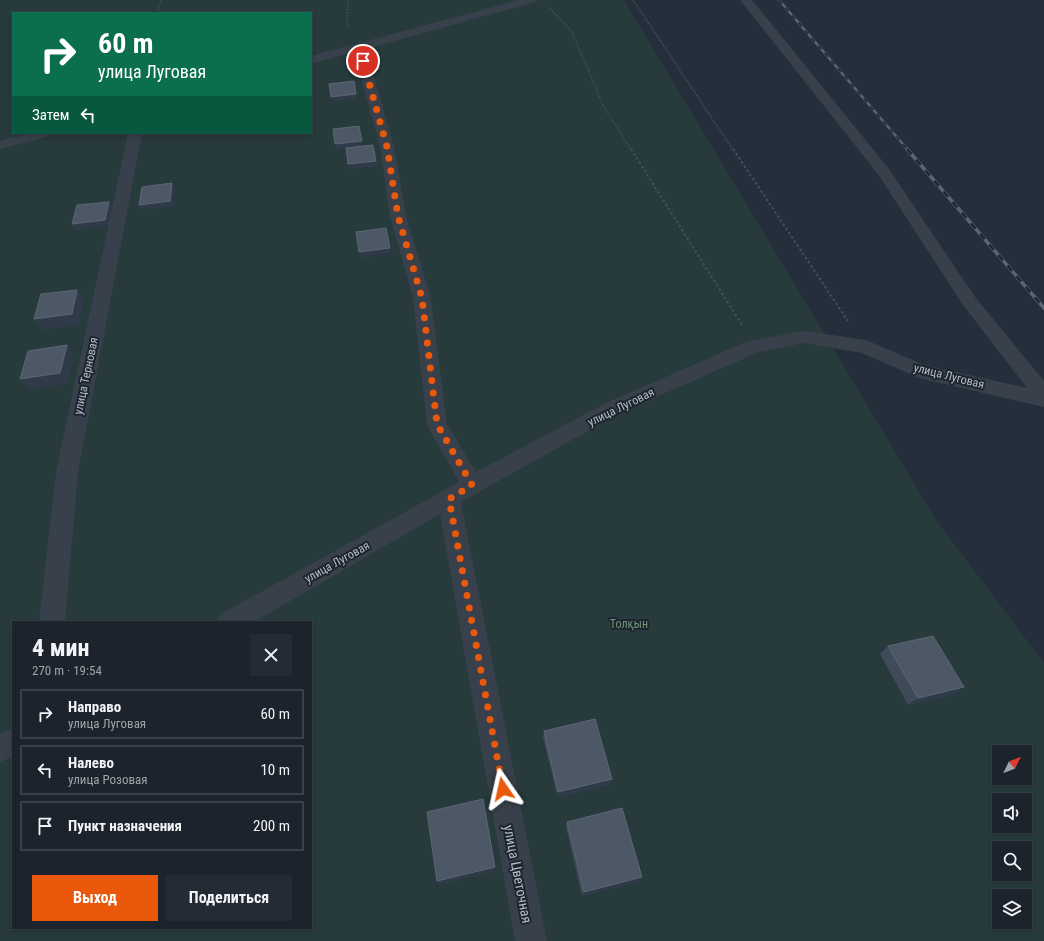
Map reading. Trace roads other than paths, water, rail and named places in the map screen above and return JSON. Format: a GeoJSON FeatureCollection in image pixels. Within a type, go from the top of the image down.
{"type":"FeatureCollection","features":[{"type":"Feature","properties":{"kind":"street"},"geometry":{"type":"LineString","coordinates":[[312,60],[531,0]]}},
{"type":"Feature","properties":{"kind":"street"},"geometry":{"type":"LineString","coordinates":[[746,0],[884,172],[969,301],[1044,395]]}},
{"type":"Feature","properties":{"kind":"street"},"geometry":{"type":"LineString","coordinates":[[359,47],[387,147],[398,216],[422,298],[437,424],[472,485]]}},
{"type":"Feature","properties":{"kind":"street"},"geometry":{"type":"LineString","coordinates":[[0,145],[40,134]]}},
{"type":"Feature","properties":{"kind":"street","name":"улица Терновая"},"geometry":{"type":"LineString","coordinates":[[52,621],[67,472],[136,134]]}},
{"type":"Feature","properties":{"kind":"street","name":"улица Луговая"},"geometry":{"type":"LineString","coordinates":[[232,621],[472,485],[613,408],[756,346],[804,337],[866,348],[919,371],[1044,399]]}},
{"type":"Feature","properties":{"kind":"street","name":"улица Цветочная"},"geometry":{"type":"LineString","coordinates":[[449,499],[531,941]]}},
{"type":"Feature","properties":{"kind":"street"},"geometry":{"type":"LineString","coordinates":[[0,748],[12,742]]}},
{"type":"Feature","properties":{"kind":"railway"},"geometry":{"type":"LineString","coordinates":[[779,0],[908,150]]}},
{"type":"Feature","properties":{"kind":"railway"},"geometry":{"type":"LineString","coordinates":[[907,149],[1044,308]]}},
{"type":"Feature","properties":{"kind":"park label","name":"Толқын"},"geometry":{"type":"Point","coordinates":[629,624]}}]}
